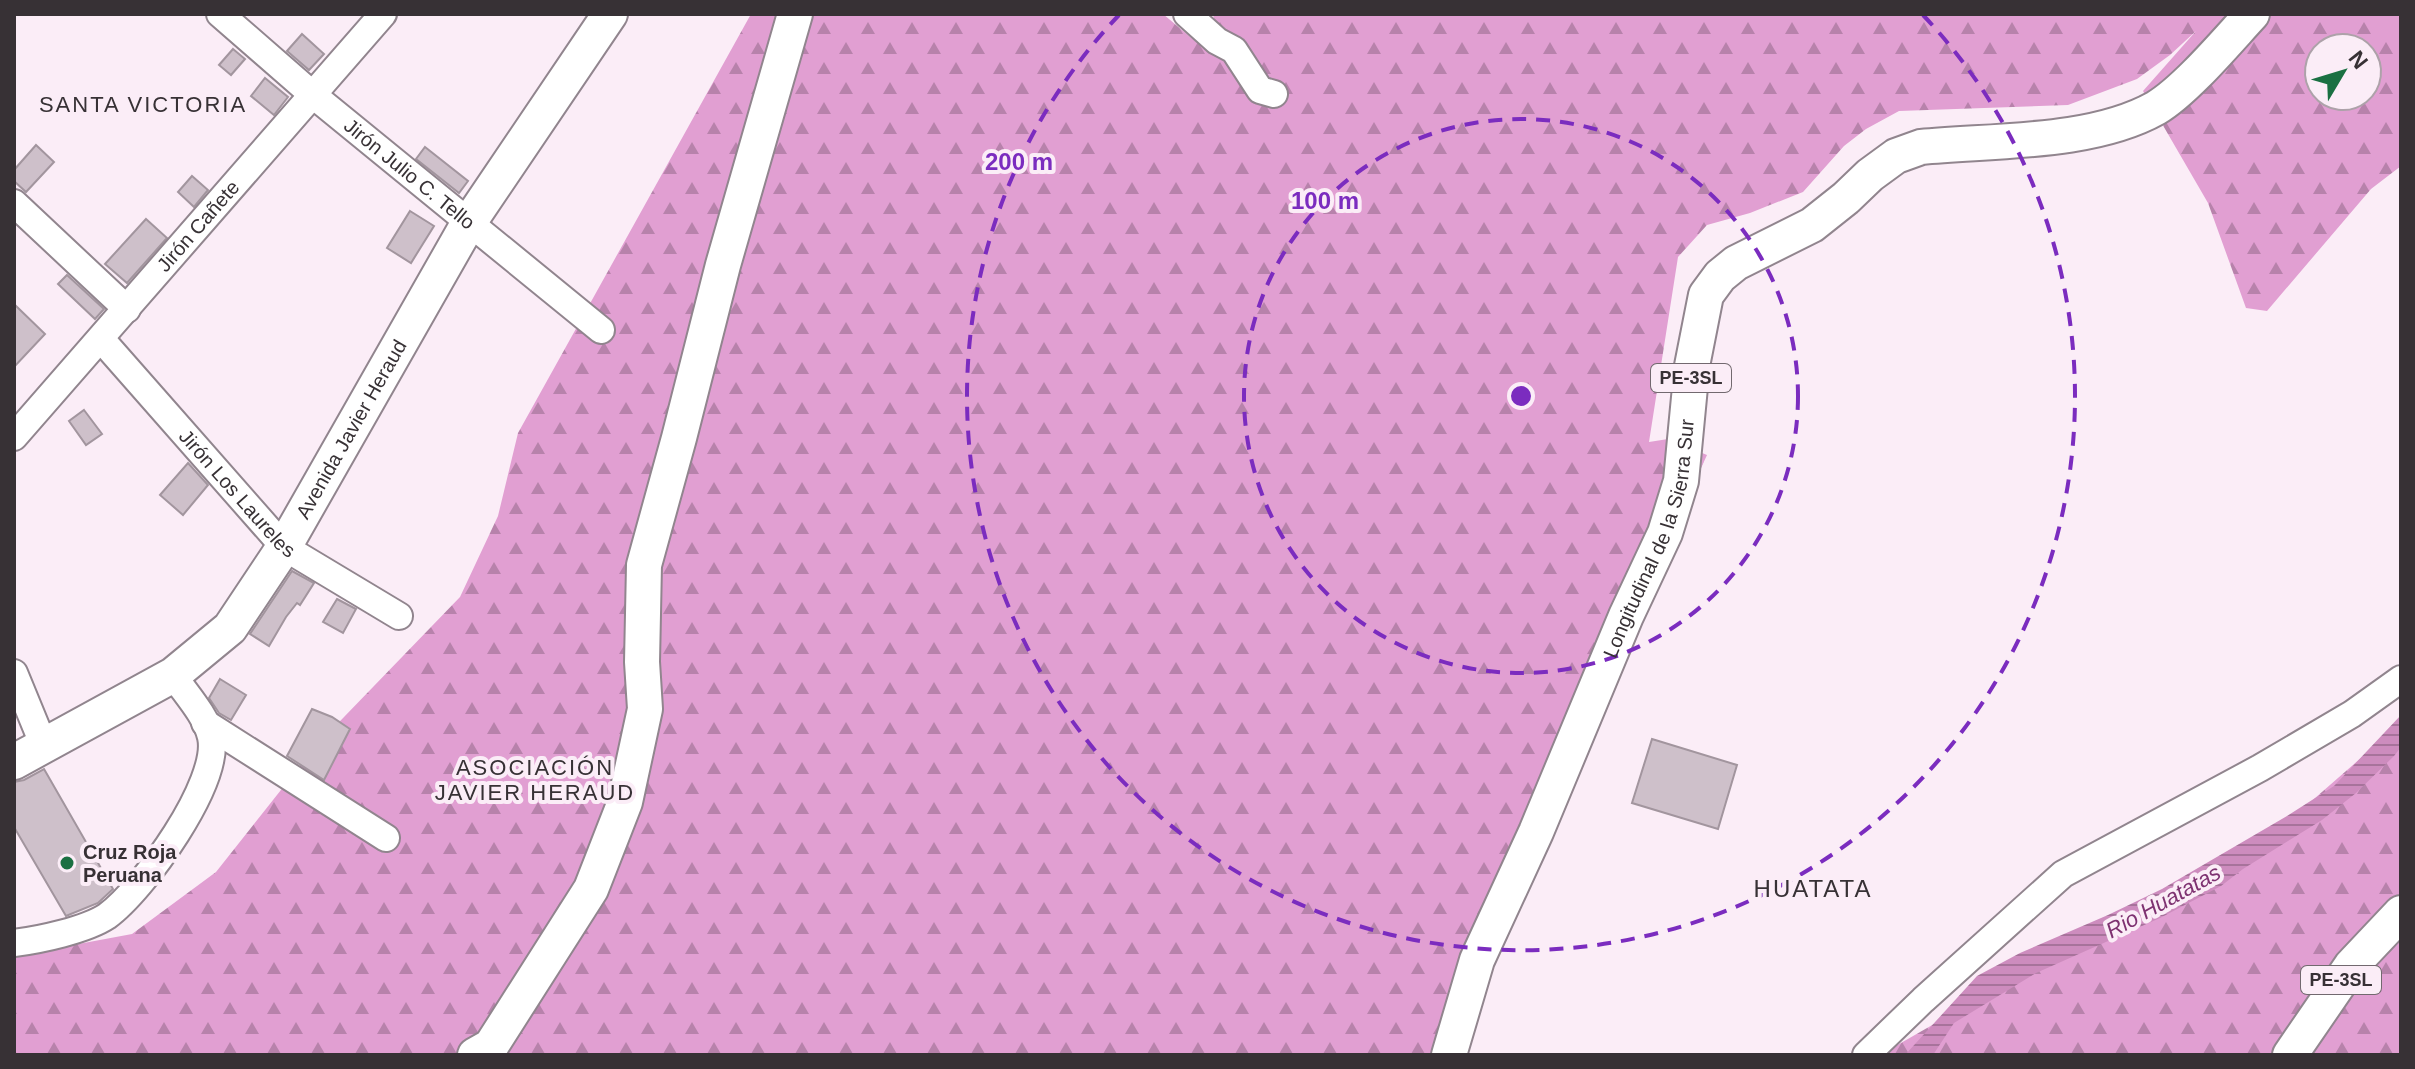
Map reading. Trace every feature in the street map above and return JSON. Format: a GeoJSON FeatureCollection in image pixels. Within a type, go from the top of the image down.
{"type":"FeatureCollection","features":[{"type":"Feature","properties":{"kind":"main road","name":"Avenida Javier Heraud"},"geometry":{"type":"LineString","coordinates":[[14,762],[173,675],[230,628],[284,547],[468,224],[610,14]]}},
{"type":"Feature","properties":{"kind":"main road"},"geometry":{"type":"LineString","coordinates":[[475,1055],[491,1046],[591,889],[625,802],[645,709],[642,662],[644,565],[723,265],[795,14]]}},
{"type":"Feature","properties":{"kind":"main road","name":"Longitudinal de la Sierra Sur"},"geometry":{"type":"LineString","coordinates":[[1449,1055],[1477,960],[1536,832],[1626,616],[1665,533],[1681,481],[1699,323],[1706,295],[1720,276],[1736,263],[1812,225],[1896,156],[1921,147],[2084,133],[2118,125],[2157,107],[2181,88],[2252,14]]}},
{"type":"Feature","properties":{"kind":"main road","name":"PE-3SL"},"geometry":{"type":"LineString","coordinates":[[2290,1055],[2351,966],[2401,913]]}},
{"type":"Feature","properties":{"kind":"street","name":"Jirón Julio C. Tello"},"geometry":{"type":"LineString","coordinates":[[220,14],[468,224],[601,330]]}},
{"type":"Feature","properties":{"kind":"street","name":"Jirón Cañete"},"geometry":{"type":"LineString","coordinates":[[14,437],[383,14]]}},
{"type":"Feature","properties":{"kind":"street"},"geometry":{"type":"LineString","coordinates":[[1187,14],[1217,41],[1234,50],[1260,90],[1274,94]]}},
{"type":"Feature","properties":{"kind":"street"},"geometry":{"type":"LineString","coordinates":[[14,203],[127,309]]}},
{"type":"Feature","properties":{"kind":"street","name":"Jirón Los Laureles"},"geometry":{"type":"LineString","coordinates":[[101,339],[284,547],[399,616]]}},
{"type":"Feature","properties":{"kind":"street"},"geometry":{"type":"LineString","coordinates":[[14,673],[44,746]]}},
{"type":"Feature","properties":{"kind":"street"},"geometry":{"type":"LineString","coordinates":[[14,943],[46,939],[104,918],[123,903],[162,854],[210,767],[212,738],[173,675]]}},
{"type":"Feature","properties":{"kind":"street"},"geometry":{"type":"LineString","coordinates":[[1866,1055],[2063,874],[2273,760],[2352,714],[2401,679]]}},
{"type":"Feature","properties":{"kind":"street"},"geometry":{"type":"LineString","coordinates":[[205,723],[386,838]]}},
{"type":"Feature","properties":{"kind":"green space"},"geometry":{"type":"Polygon","coordinates":[[[751,14],[1163,14],[1201,46],[1217,36],[1213,14],[2401,14],[2401,166],[2371,189],[2267,311],[2246,308],[2208,203],[2143,91],[2196,31],[2137,79],[2068,105],[1899,111],[1866,129],[1844,146],[1803,192],[1750,213],[1707,225],[1678,257],[1649,442],[1668,439],[1707,455],[1509,886],[1453,1055],[14,1055],[14,956],[132,934],[216,872],[315,747],[460,597],[498,516],[518,433],[751,14]]]}},
{"type":"Feature","properties":{"kind":"green space"},"geometry":{"type":"Polygon","coordinates":[[[2401,723],[2401,1055],[1880,1055],[2291,819],[2401,723]]]}},
{"type":"Feature","properties":{"kind":"water","name":"Rio Huatatas"},"geometry":{"type":"Polygon","coordinates":[[[2401,715],[2401,747],[2356,793],[2322,820],[2221,886],[2160,918],[2036,973],[1954,1023],[1933,1055],[1905,1055],[1977,976],[2020,953],[2162,889],[2287,816],[2334,786],[2401,715]]]}},
{"type":"Feature","properties":{"kind":"building"},"geometry":{"type":"Polygon","coordinates":[[[302,34],[324,54],[309,70],[287,51],[302,34]]]}},
{"type":"Feature","properties":{"kind":"building"},"geometry":{"type":"Polygon","coordinates":[[[233,49],[245,59],[231,75],[219,65],[233,49]]]}},
{"type":"Feature","properties":{"kind":"building"},"geometry":{"type":"Polygon","coordinates":[[[265,78],[288,97],[274,115],[251,96],[265,78]]]}},
{"type":"Feature","properties":{"kind":"building"},"geometry":{"type":"Polygon","coordinates":[[[36,145],[54,162],[26,192],[14,181],[14,170],[36,145]]]}},
{"type":"Feature","properties":{"kind":"building"},"geometry":{"type":"Polygon","coordinates":[[[425,147],[468,181],[459,193],[416,159],[425,147]]]}},
{"type":"Feature","properties":{"kind":"building"},"geometry":{"type":"Polygon","coordinates":[[[192,176],[208,190],[194,207],[178,192],[192,176]]]}},
{"type":"Feature","properties":{"kind":"building"},"geometry":{"type":"Polygon","coordinates":[[[410,211],[434,226],[411,263],[387,248],[410,211]]]}},
{"type":"Feature","properties":{"kind":"building"},"geometry":{"type":"Polygon","coordinates":[[[146,219],[167,238],[127,283],[105,264],[146,219]]]}},
{"type":"Feature","properties":{"kind":"building"},"geometry":{"type":"Polygon","coordinates":[[[67,275],[104,309],[95,319],[58,284],[67,275]]]}},
{"type":"Feature","properties":{"kind":"building"},"geometry":{"type":"Polygon","coordinates":[[[14,304],[45,334],[14,367],[14,304]]]}},
{"type":"Feature","properties":{"kind":"building"},"geometry":{"type":"Polygon","coordinates":[[[84,410],[102,434],[86,445],[69,421],[84,410]]]}},
{"type":"Feature","properties":{"kind":"building"},"geometry":{"type":"Polygon","coordinates":[[[188,463],[208,485],[183,515],[160,495],[188,463]]]}},
{"type":"Feature","properties":{"kind":"building"},"geometry":{"type":"Polygon","coordinates":[[[292,571],[314,583],[300,605],[297,603],[286,617],[269,646],[250,634],[292,571]]]}},
{"type":"Feature","properties":{"kind":"building"},"geometry":{"type":"Polygon","coordinates":[[[337,599],[356,609],[343,633],[323,622],[337,599]]]}},
{"type":"Feature","properties":{"kind":"building"},"geometry":{"type":"Polygon","coordinates":[[[220,679],[246,695],[231,720],[219,713],[209,698],[220,679]]]}},
{"type":"Feature","properties":{"kind":"building"},"geometry":{"type":"Polygon","coordinates":[[[312,709],[350,729],[324,780],[287,756],[312,709]]]}},
{"type":"Feature","properties":{"kind":"building"},"geometry":{"type":"Polygon","coordinates":[[[1652,739],[1737,765],[1718,829],[1632,803],[1652,739]]]}},
{"type":"Feature","properties":{"kind":"building","name":"Cruz Roja Peruana"},"geometry":{"type":"Polygon","coordinates":[[[44,769],[113,889],[98,903],[66,916],[14,827],[14,782],[44,769]]]}},
{"type":"Feature","properties":{"kind":"place","name":"Cruz Roja Peruana"},"geometry":{"type":"Point","coordinates":[67,863]}},
{"type":"Feature","properties":{"kind":"district","name":"SANTA VICTORIA"},"geometry":{"type":"Point","coordinates":[143,104]}},
{"type":"Feature","properties":{"kind":"district","name":"ASOCIACIÓN JAVIER HERAUD"},"geometry":{"type":"Point","coordinates":[535,780]}},
{"type":"Feature","properties":{"kind":"district","name":"HUATATA"},"geometry":{"type":"Point","coordinates":[1813,889]}}]}
